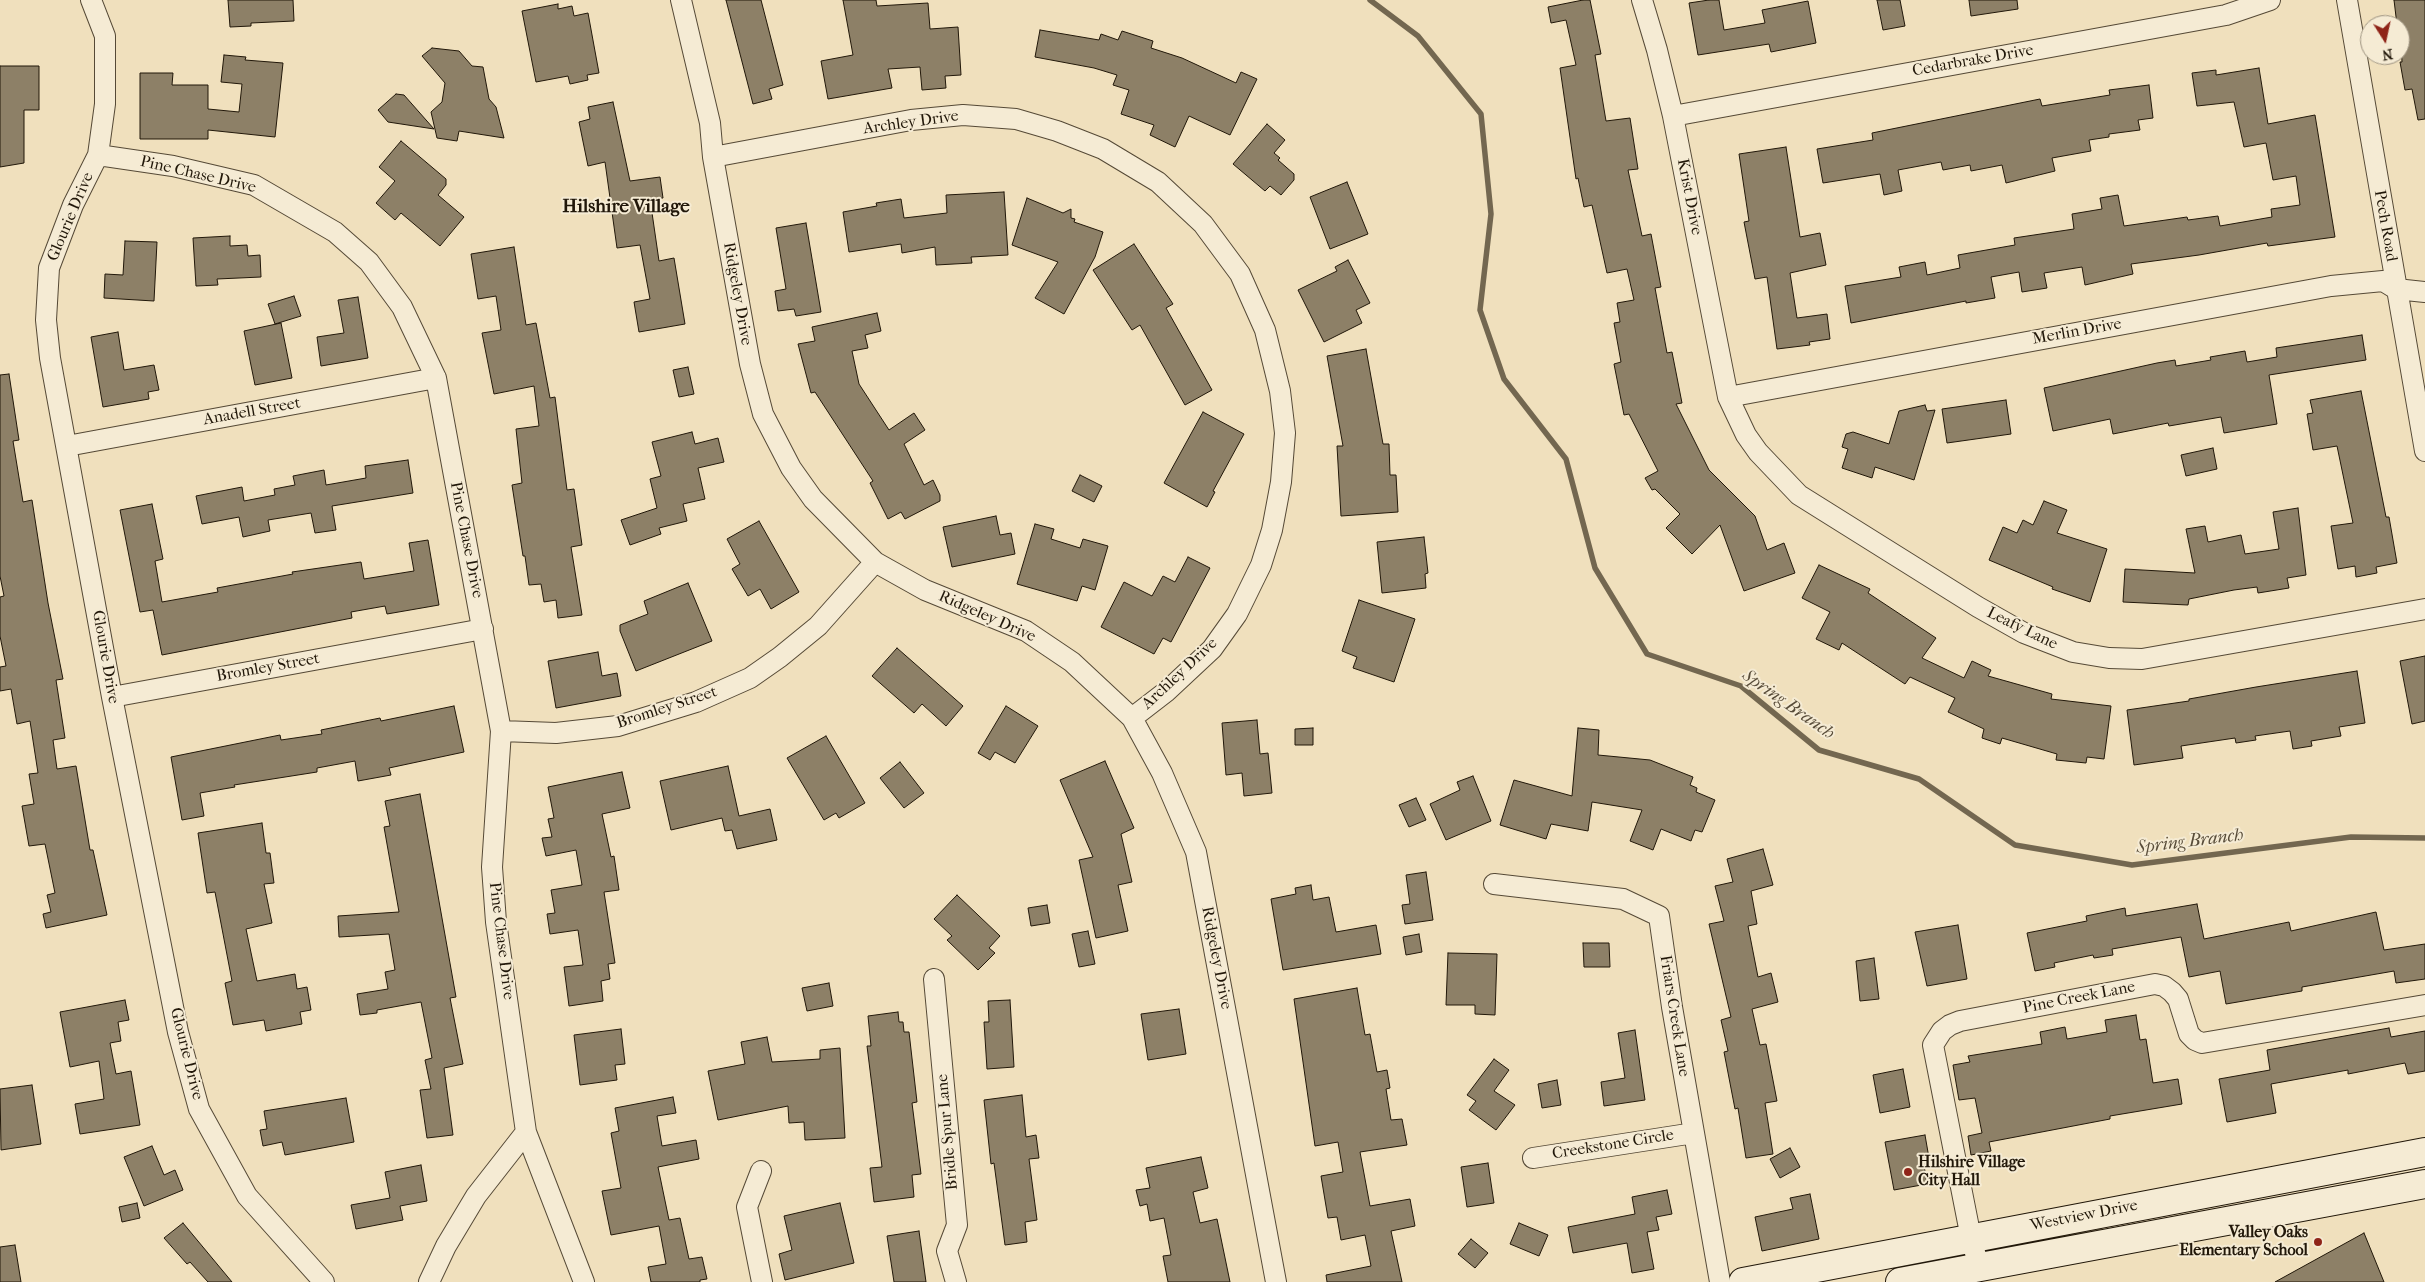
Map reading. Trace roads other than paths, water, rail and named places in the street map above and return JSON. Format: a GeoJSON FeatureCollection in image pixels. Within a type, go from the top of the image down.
{"type":"FeatureCollection","features":[{"type":"Feature","properties":{"kind":"main road","name":"Westview Drive"},"geometry":{"type":"LineString","coordinates":[[1743,1282],[2311,1172],[2425,1152]]}},
{"type":"Feature","properties":{"kind":"main road"},"geometry":{"type":"LineString","coordinates":[[2311,1172],[2317,1204]]}},
{"type":"Feature","properties":{"kind":"main road","name":"Westview Drive"},"geometry":{"type":"LineString","coordinates":[[1900,1282],[1950,1277],[1979,1267],[2425,1184]]}},
{"type":"Feature","properties":{"kind":"street","name":"Glourie Drive"},"geometry":{"type":"LineString","coordinates":[[91,0],[105,36],[106,104],[98,155],[73,205],[49,268],[46,320],[49,348],[112,697],[178,1032],[199,1109],[247,1196],[324,1282]]}},
{"type":"Feature","properties":{"kind":"street","name":"Ridgeley Drive"},"geometry":{"type":"LineString","coordinates":[[682,0],[710,123],[713,157],[750,364],[763,414],[791,468],[813,499],[875,562],[924,590],[1026,631],[1072,662],[1132,718],[1162,773],[1196,852],[1276,1282]]}},
{"type":"Feature","properties":{"kind":"street","name":"Krist Drive"},"geometry":{"type":"LineString","coordinates":[[1642,0],[1657,50],[1673,116],[1728,397]]}},
{"type":"Feature","properties":{"kind":"street","name":"Cedarbrake Drive"},"geometry":{"type":"LineString","coordinates":[[1673,116],[2226,14],[2270,0]]}},
{"type":"Feature","properties":{"kind":"street","name":"Pech Road"},"geometry":{"type":"LineString","coordinates":[[2347,0],[2425,451]]}},
{"type":"Feature","properties":{"kind":"street","name":"Archley Drive"},"geometry":{"type":"LineString","coordinates":[[713,157],[911,120],[963,115],[1016,119],[1057,131],[1103,149],[1158,182],[1203,224],[1240,274],[1265,330],[1280,391],[1284,425],[1281,482],[1272,530],[1261,565],[1237,614],[1212,649],[1168,691],[1132,718]]}},
{"type":"Feature","properties":{"kind":"street","name":"Pine Chase Drive"},"geometry":{"type":"LineString","coordinates":[[98,155],[173,166],[254,185],[335,232],[369,262],[402,307],[436,378],[501,731],[492,867],[496,922],[526,1132],[584,1282]]}},
{"type":"Feature","properties":{"kind":"street","name":"Merlin Drive"},"geometry":{"type":"LineString","coordinates":[[1728,397],[2331,286],[2383,281],[2396,289],[2425,292]]}},
{"type":"Feature","properties":{"kind":"street","name":"Anadell Street"},"geometry":{"type":"LineString","coordinates":[[67,446],[436,378]]}},
{"type":"Feature","properties":{"kind":"street","name":"Leafy Lane"},"geometry":{"type":"LineString","coordinates":[[1728,397],[1746,435],[1758,452],[1799,495],[1978,607],[2024,633],[2073,652],[2109,658],[2142,659],[2425,609]]}},
{"type":"Feature","properties":{"kind":"street","name":"Bromley Street"},"geometry":{"type":"LineString","coordinates":[[501,731],[556,734],[618,726],[696,702],[750,678],[818,626],[875,562]]}},
{"type":"Feature","properties":{"kind":"street","name":"Bromley Street"},"geometry":{"type":"LineString","coordinates":[[112,697],[483,629]]}},
{"type":"Feature","properties":{"kind":"street","name":"Friars Creek Lane"},"geometry":{"type":"LineString","coordinates":[[1494,884],[1623,899],[1659,916],[1720,1282]]}},
{"type":"Feature","properties":{"kind":"street","name":"Bridle Spur Lane"},"geometry":{"type":"LineString","coordinates":[[934,979],[957,1225],[947,1251],[956,1282]]}},
{"type":"Feature","properties":{"kind":"street","name":"Pine Creek Lane"},"geometry":{"type":"LineString","coordinates":[[1979,1267],[1971,1238],[1933,1046],[1942,1032],[1950,1025],[1960,1021],[2155,984],[2164,986],[2178,999],[2190,1034],[2195,1040],[2202,1043],[2425,1004]]}},
{"type":"Feature","properties":{"kind":"street"},"geometry":{"type":"LineString","coordinates":[[429,1282],[446,1246],[476,1196],[526,1132]]}},
{"type":"Feature","properties":{"kind":"street","name":"Creekstone Circle"},"geometry":{"type":"LineString","coordinates":[[1533,1158],[1694,1133]]}},
{"type":"Feature","properties":{"kind":"street"},"geometry":{"type":"LineString","coordinates":[[761,1171],[747,1207],[762,1282]]}},
{"type":"Feature","properties":{"kind":"street"},"geometry":{"type":"LineString","coordinates":[[1943,1244],[1950,1277]]}},
{"type":"Feature","properties":{"kind":"waterway","name":"Spring Branch"},"geometry":{"type":"LineString","coordinates":[[1370,0],[1418,36],[1481,114],[1491,214],[1480,310],[1504,379],[1566,459],[1595,568],[1647,654],[1741,686],[1819,750],[1919,779],[2015,845],[2132,865],[2351,837],[2425,838]]}},
{"type":"Feature","properties":{"kind":"place","name":"Hilshire Village City Hall"},"geometry":{"type":"Point","coordinates":[1908,1172]}},
{"type":"Feature","properties":{"kind":"place","name":"Valley Oaks Elementary School"},"geometry":{"type":"Point","coordinates":[2318,1242]}},
{"type":"Feature","properties":{"kind":"district","name":"Hilshire Village"},"geometry":{"type":"Point","coordinates":[626,207]}}]}
